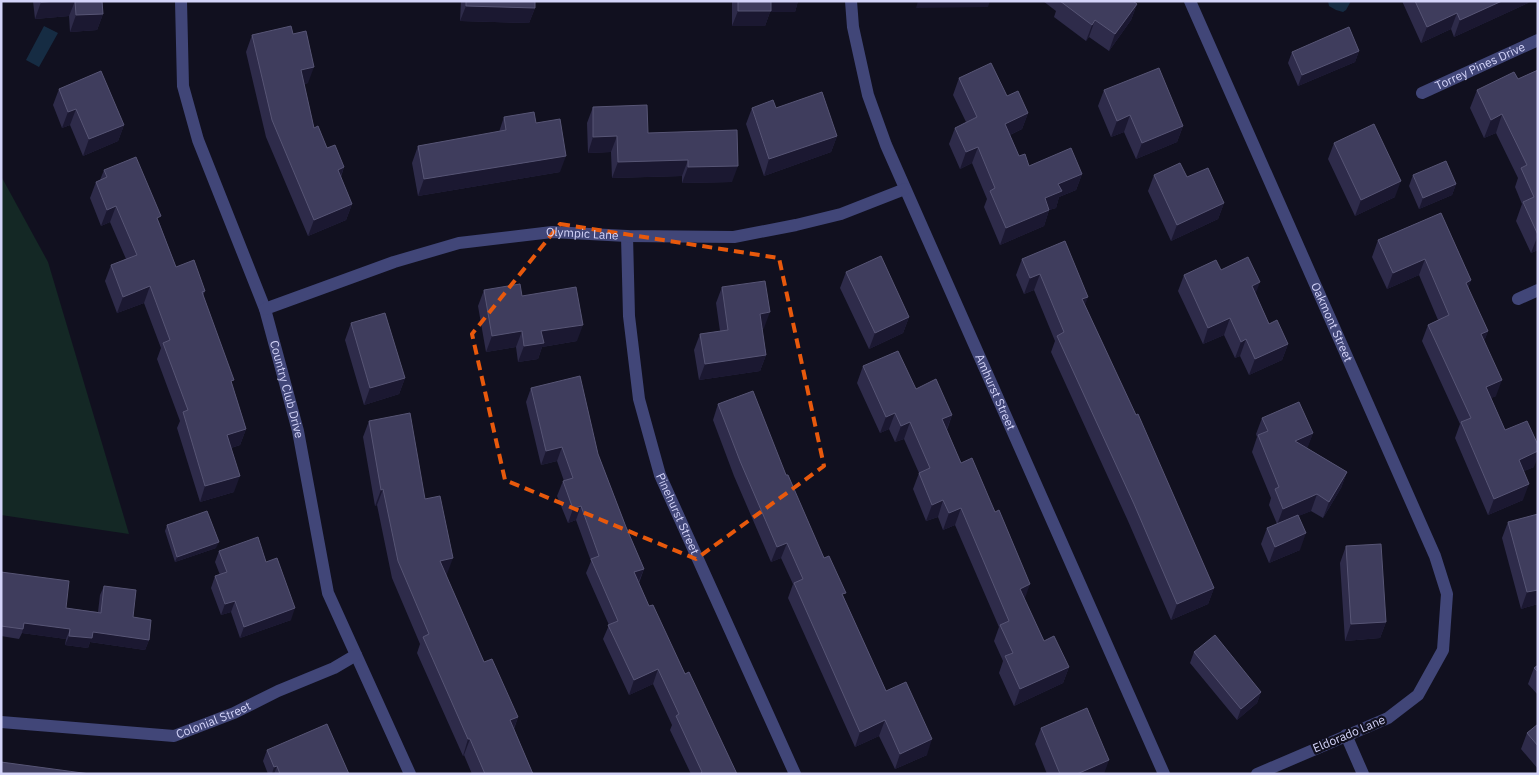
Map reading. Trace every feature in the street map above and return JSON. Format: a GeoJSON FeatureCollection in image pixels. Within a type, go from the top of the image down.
{"type":"FeatureCollection","features":[{"type":"Feature","properties":{"kind":"street","name":"Country Club Drive"},"geometry":{"type":"LineString","coordinates":[[181,1],[183,86],[198,140],[265,310],[298,432],[328,593],[410,774]]}},
{"type":"Feature","properties":{"kind":"street","name":"Amhurst Street"},"geometry":{"type":"LineString","coordinates":[[851,1],[853,27],[868,95],[905,189],[1164,774]]}},
{"type":"Feature","properties":{"kind":"street","name":"Oakmont Street"},"geometry":{"type":"LineString","coordinates":[[1190,1],[1435,556],[1447,594],[1443,650]]}},
{"type":"Feature","properties":{"kind":"street","name":"Torrey Pines Drive"},"geometry":{"type":"LineString","coordinates":[[1422,93],[1538,40]]}},
{"type":"Feature","properties":{"kind":"street","name":"Olympic Lane"},"geometry":{"type":"LineString","coordinates":[[265,310],[394,262],[460,243],[552,232],[627,236],[734,237],[841,214],[905,189]]}},
{"type":"Feature","properties":{"kind":"street","name":"Pinehurst Street"},"geometry":{"type":"LineString","coordinates":[[627,236],[629,316],[639,399],[660,475],[795,774]]}},
{"type":"Feature","properties":{"kind":"street"},"geometry":{"type":"LineString","coordinates":[[1518,299],[1538,290]]}},
{"type":"Feature","properties":{"kind":"street","name":"Eldorado Lane"},"geometry":{"type":"LineString","coordinates":[[1257,774],[1388,718],[1418,695],[1443,650]]}},
{"type":"Feature","properties":{"kind":"street","name":"Colonial Street"},"geometry":{"type":"LineString","coordinates":[[1,722],[174,736],[234,713],[278,691],[334,668],[356,655]]}},
{"type":"Feature","properties":{"kind":"street"},"geometry":{"type":"LineString","coordinates":[[1346,735],[1363,774]]}},
{"type":"Feature","properties":{"kind":"highlighted area"},"geometry":{"type":"Polygon","coordinates":[[[560,224],[779,258],[824,466],[696,559],[505,480],[472,334],[560,224]]]}},
{"type":"Feature","properties":{"kind":"green space"},"geometry":{"type":"Polygon","coordinates":[[[1,176],[48,262],[129,534],[1,515],[1,176]]]}},
{"type":"Feature","properties":{"kind":"water"},"geometry":{"type":"Polygon","coordinates":[[[1328,1],[1351,1],[1343,12],[1329,6],[1328,1]]]}},
{"type":"Feature","properties":{"kind":"water"},"geometry":{"type":"Polygon","coordinates":[[[44,26],[58,33],[39,67],[26,60],[44,26]]]}},
{"type":"Feature","properties":{"kind":"building"},"geometry":{"type":"Polygon","coordinates":[[[75,1],[102,1],[103,14],[76,15],[75,1]]]}},
{"type":"Feature","properties":{"kind":"building"},"geometry":{"type":"Polygon","coordinates":[[[466,1],[535,1],[535,8],[466,6],[466,1]]]}},
{"type":"Feature","properties":{"kind":"building"},"geometry":{"type":"Polygon","coordinates":[[[738,1],[771,1],[771,11],[738,11],[738,1]]]}},
{"type":"Feature","properties":{"kind":"building"},"geometry":{"type":"Polygon","coordinates":[[[1060,1],[1133,1],[1137,4],[1115,34],[1095,20],[1092,25],[1060,1]]]}},
{"type":"Feature","properties":{"kind":"building"},"geometry":{"type":"Polygon","coordinates":[[[1415,1],[1502,1],[1460,20],[1457,13],[1427,27],[1415,1]]]}},
{"type":"Feature","properties":{"kind":"building"},"geometry":{"type":"Polygon","coordinates":[[[291,26],[293,34],[306,31],[314,67],[301,70],[314,128],[318,126],[327,148],[335,145],[344,167],[338,170],[352,204],[314,220],[272,120],[252,35],[291,26]]]}},
{"type":"Feature","properties":{"kind":"building"},"geometry":{"type":"Polygon","coordinates":[[[1349,27],[1359,51],[1302,75],[1292,52],[1349,27]]]}},
{"type":"Feature","properties":{"kind":"building"},"geometry":{"type":"Polygon","coordinates":[[[991,63],[1007,96],[1018,91],[1028,113],[1005,124],[1019,156],[1025,154],[1029,166],[1071,148],[1082,174],[1058,184],[1062,191],[1045,198],[1049,210],[1006,228],[990,191],[995,188],[978,147],[966,152],[955,128],[977,117],[959,78],[991,63]]]}},
{"type":"Feature","properties":{"kind":"building"},"geometry":{"type":"Polygon","coordinates":[[[1159,68],[1183,126],[1142,143],[1130,115],[1117,121],[1104,90],[1159,68]]]}},
{"type":"Feature","properties":{"kind":"building"},"geometry":{"type":"Polygon","coordinates":[[[1538,70],[1538,235],[1523,202],[1534,197],[1521,168],[1527,165],[1502,114],[1491,120],[1477,90],[1514,72],[1518,79],[1538,70]]]}},
{"type":"Feature","properties":{"kind":"building"},"geometry":{"type":"Polygon","coordinates":[[[101,71],[124,125],[89,139],[76,109],[68,112],[59,89],[101,71]]]}},
{"type":"Feature","properties":{"kind":"building"},"geometry":{"type":"Polygon","coordinates":[[[822,92],[837,136],[769,159],[752,108],[773,100],[776,108],[822,92]]]}},
{"type":"Feature","properties":{"kind":"building"},"geometry":{"type":"Polygon","coordinates":[[[647,105],[648,133],[737,130],[738,166],[688,167],[688,160],[618,162],[617,136],[593,137],[593,107],[647,105]]]}},
{"type":"Feature","properties":{"kind":"building"},"geometry":{"type":"Polygon","coordinates":[[[534,112],[536,123],[560,119],[566,156],[424,179],[418,146],[506,130],[504,117],[534,112]]]}},
{"type":"Feature","properties":{"kind":"building"},"geometry":{"type":"Polygon","coordinates":[[[1374,124],[1401,181],[1361,200],[1334,143],[1374,124]]]}},
{"type":"Feature","properties":{"kind":"building"},"geometry":{"type":"Polygon","coordinates":[[[136,157],[161,216],[157,218],[176,267],[194,260],[205,291],[202,292],[234,380],[231,381],[246,429],[227,435],[240,476],[205,486],[183,412],[188,410],[163,343],[170,340],[150,286],[123,297],[111,265],[137,255],[116,206],[107,210],[96,182],[107,177],[104,170],[136,157]]]}},
{"type":"Feature","properties":{"kind":"building"},"geometry":{"type":"Polygon","coordinates":[[[1446,161],[1456,184],[1423,198],[1413,175],[1446,161]]]}},
{"type":"Feature","properties":{"kind":"building"},"geometry":{"type":"Polygon","coordinates":[[[1180,163],[1187,177],[1208,168],[1224,203],[1177,225],[1154,175],[1180,163]]]}},
{"type":"Feature","properties":{"kind":"building"},"geometry":{"type":"Polygon","coordinates":[[[1441,213],[1471,280],[1466,283],[1488,331],[1481,334],[1502,380],[1486,387],[1505,430],[1527,421],[1538,445],[1538,451],[1519,460],[1529,484],[1494,499],[1461,422],[1471,418],[1428,325],[1449,315],[1425,259],[1393,273],[1378,240],[1441,213]]]}},
{"type":"Feature","properties":{"kind":"building"},"geometry":{"type":"Polygon","coordinates":[[[1065,241],[1088,297],[1082,299],[1136,415],[1138,414],[1214,588],[1177,604],[1134,504],[1057,336],[1064,332],[1040,274],[1030,278],[1022,259],[1065,241]]]}},
{"type":"Feature","properties":{"kind":"building"},"geometry":{"type":"Polygon","coordinates":[[[881,256],[909,317],[875,333],[846,272],[881,256]]]}},
{"type":"Feature","properties":{"kind":"building"},"geometry":{"type":"Polygon","coordinates":[[[1248,257],[1260,282],[1252,286],[1269,324],[1277,320],[1288,344],[1255,359],[1246,339],[1241,342],[1230,318],[1208,328],[1184,275],[1216,260],[1221,270],[1248,257]]]}},
{"type":"Feature","properties":{"kind":"building"},"geometry":{"type":"Polygon","coordinates":[[[765,281],[770,312],[760,314],[766,355],[705,364],[700,334],[728,330],[722,287],[765,281]]]}},
{"type":"Feature","properties":{"kind":"building"},"geometry":{"type":"Polygon","coordinates":[[[520,284],[522,296],[576,287],[583,325],[541,331],[544,343],[524,346],[522,331],[492,336],[484,290],[520,284]]]}},
{"type":"Feature","properties":{"kind":"building"},"geometry":{"type":"Polygon","coordinates":[[[385,313],[405,378],[370,388],[351,323],[385,313]]]}},
{"type":"Feature","properties":{"kind":"building"},"geometry":{"type":"Polygon","coordinates":[[[898,351],[916,389],[936,379],[952,415],[942,419],[961,463],[972,458],[995,512],[999,510],[1030,584],[1020,589],[1044,641],[1054,636],[1069,667],[1020,689],[1005,656],[1013,653],[1000,625],[1009,621],[961,508],[949,513],[943,500],[932,505],[919,473],[930,468],[910,422],[901,426],[895,413],[886,417],[863,366],[898,351]]]}},
{"type":"Feature","properties":{"kind":"building"},"geometry":{"type":"Polygon","coordinates":[[[580,376],[598,454],[644,569],[634,572],[649,606],[653,605],[685,674],[689,672],[737,774],[700,774],[702,772],[676,716],[679,714],[658,669],[634,680],[608,625],[618,621],[591,559],[599,556],[581,506],[573,509],[563,481],[573,478],[562,447],[546,451],[531,388],[580,376]]]}},
{"type":"Feature","properties":{"kind":"building"},"geometry":{"type":"Polygon","coordinates":[[[753,391],[786,475],[788,475],[824,558],[829,556],[846,593],[842,594],[886,691],[906,682],[932,739],[900,754],[885,720],[860,732],[794,583],[803,579],[787,543],[777,547],[740,461],[718,404],[753,391]]]}},
{"type":"Feature","properties":{"kind":"building"},"geometry":{"type":"Polygon","coordinates":[[[1299,402],[1313,433],[1295,441],[1347,472],[1329,502],[1317,494],[1283,509],[1275,489],[1279,487],[1258,435],[1268,431],[1262,418],[1299,402]]]}},
{"type":"Feature","properties":{"kind":"building"},"geometry":{"type":"Polygon","coordinates":[[[410,413],[425,499],[440,496],[453,558],[440,561],[484,662],[492,659],[518,717],[510,720],[533,774],[485,774],[423,637],[429,634],[398,561],[383,489],[381,490],[369,421],[410,413]]]}},
{"type":"Feature","properties":{"kind":"building"},"geometry":{"type":"Polygon","coordinates":[[[207,511],[219,542],[177,557],[167,525],[207,511]]]}},
{"type":"Feature","properties":{"kind":"building"},"geometry":{"type":"Polygon","coordinates":[[[1538,514],[1538,590],[1527,592],[1508,522],[1538,514]]]}},
{"type":"Feature","properties":{"kind":"building"},"geometry":{"type":"Polygon","coordinates":[[[1298,515],[1306,533],[1275,547],[1267,528],[1298,515]]]}},
{"type":"Feature","properties":{"kind":"building"},"geometry":{"type":"Polygon","coordinates":[[[258,537],[266,562],[277,558],[295,608],[244,627],[235,601],[225,604],[215,576],[227,572],[219,551],[258,537]]]}},
{"type":"Feature","properties":{"kind":"building"},"geometry":{"type":"Polygon","coordinates":[[[1381,544],[1386,622],[1351,624],[1346,546],[1381,544]]]}},
{"type":"Feature","properties":{"kind":"building"},"geometry":{"type":"Polygon","coordinates":[[[1,572],[69,581],[66,608],[101,613],[104,586],[136,590],[133,617],[151,620],[149,640],[93,632],[92,638],[69,636],[70,629],[24,623],[23,629],[1,626],[1,572]]]}},
{"type":"Feature","properties":{"kind":"building"},"geometry":{"type":"Polygon","coordinates":[[[1215,635],[1261,692],[1241,709],[1194,652],[1215,635]]]}},
{"type":"Feature","properties":{"kind":"building"},"geometry":{"type":"Polygon","coordinates":[[[1087,708],[1109,760],[1077,774],[1060,774],[1041,728],[1087,708]]]}},
{"type":"Feature","properties":{"kind":"building"},"geometry":{"type":"Polygon","coordinates":[[[327,724],[349,774],[280,774],[277,766],[274,767],[267,750],[327,724]]]}},
{"type":"Feature","properties":{"kind":"building"},"geometry":{"type":"Polygon","coordinates":[[[1538,724],[1538,746],[1527,733],[1538,724]]]}},
{"type":"Feature","properties":{"kind":"building"},"geometry":{"type":"Polygon","coordinates":[[[1,762],[90,774],[1,774],[1,762]]]}}]}
